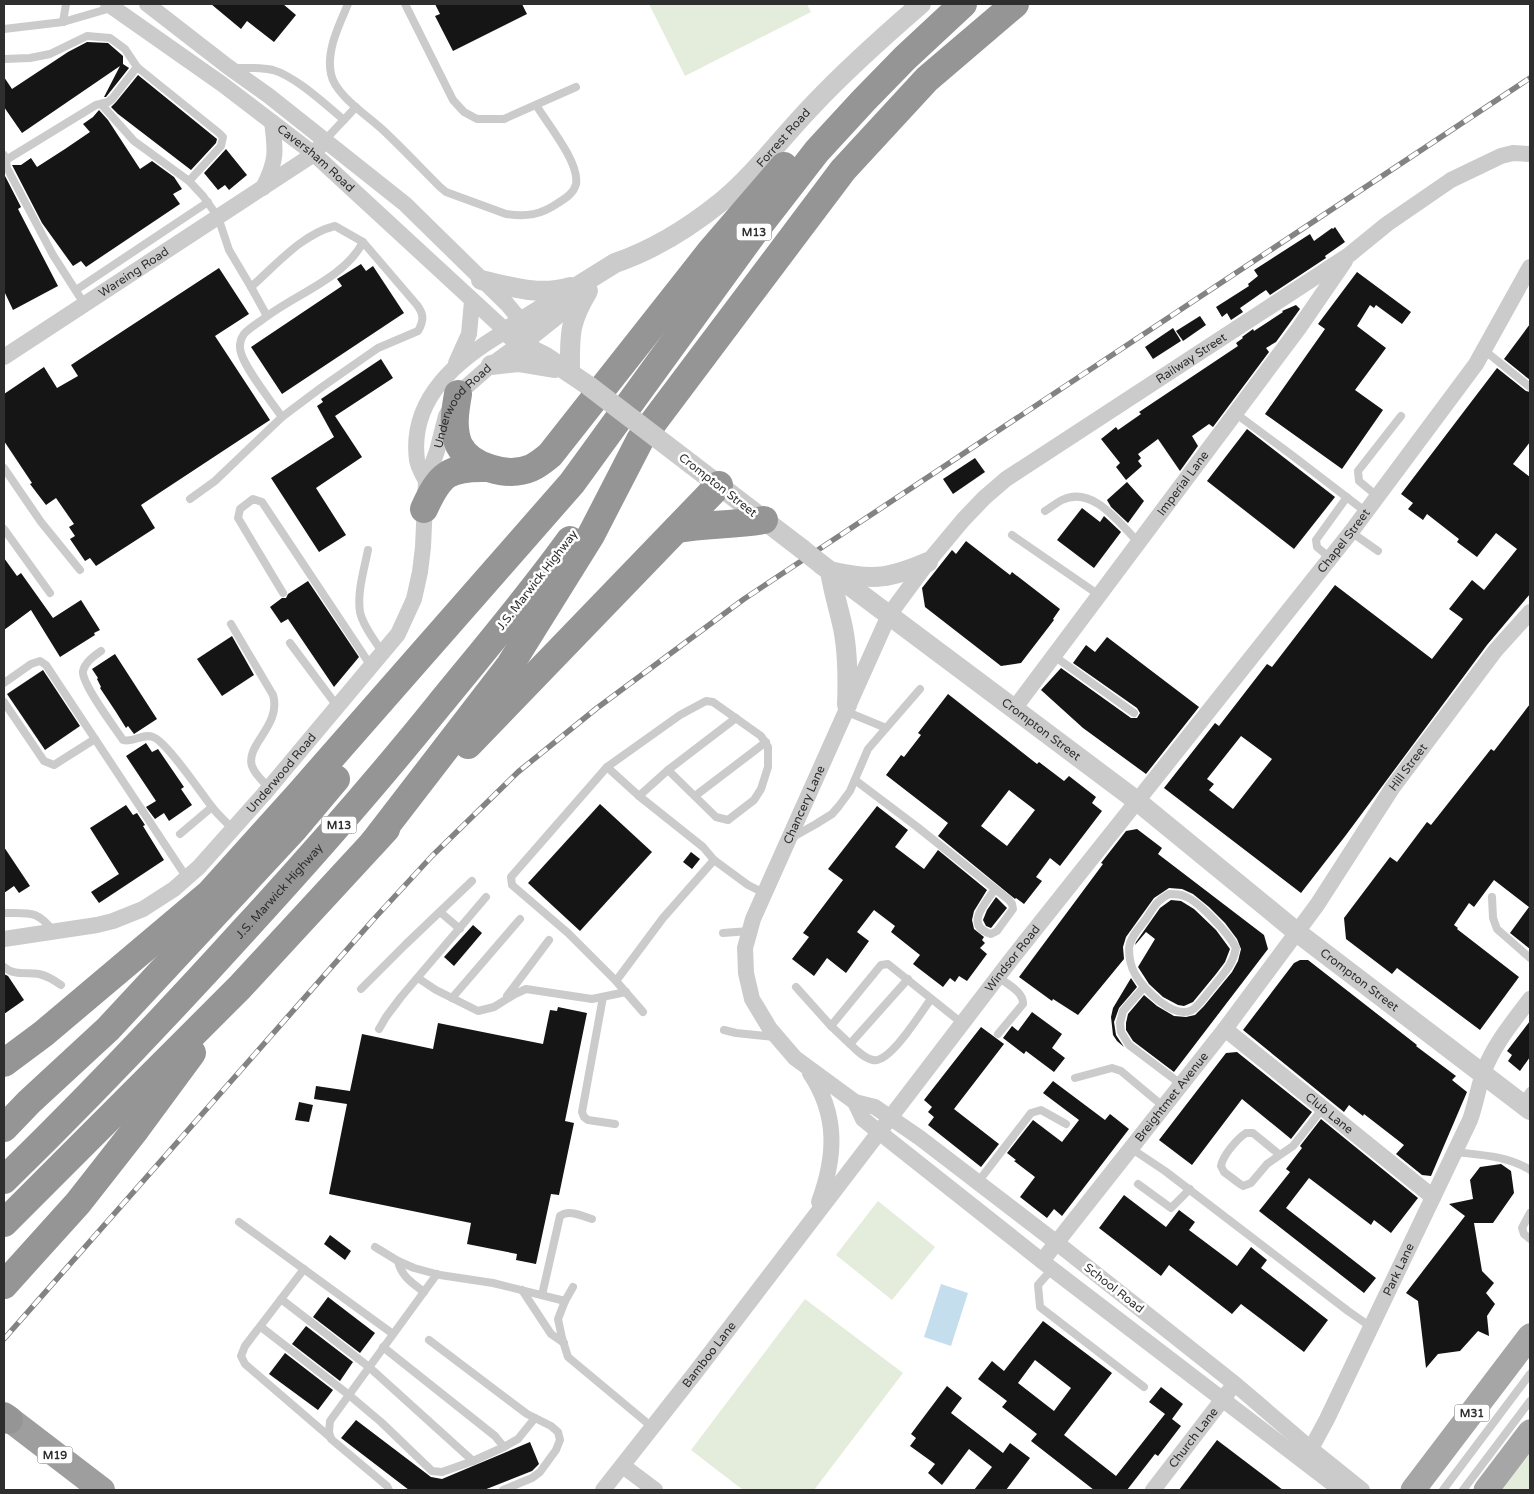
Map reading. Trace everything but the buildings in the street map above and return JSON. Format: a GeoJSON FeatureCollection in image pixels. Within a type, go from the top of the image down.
{"type":"FeatureCollection","features":[{"type":"Feature","properties":{"kind":"highway"},"geometry":{"type":"LineString","coordinates":[[424,509],[435,486],[448,474],[461,469],[487,468],[524,471],[532,468],[550,455],[710,252],[837,106],[924,28],[962,4]]}},
{"type":"Feature","properties":{"kind":"highway","name":"M13"},"geometry":{"type":"LineString","coordinates":[[4,1128],[108,1028],[294,829],[410,692],[572,482],[817,151],[904,58],[962,4]]}},
{"type":"Feature","properties":{"kind":"highway","name":"M13"},"geometry":{"type":"LineString","coordinates":[[640,440],[843,170],[927,79],[1015,4]]}},
{"type":"Feature","properties":{"kind":"highway"},"geometry":{"type":"LineString","coordinates":[[455,382],[454,417],[459,445],[470,459],[487,468]]}},
{"type":"Feature","properties":{"kind":"highway"},"geometry":{"type":"LineString","coordinates":[[372,843],[510,665],[591,535],[640,440]]}},
{"type":"Feature","properties":{"kind":"highway","name":"J.S. Marwick Highway"},"geometry":{"type":"LineString","coordinates":[[4,1180],[204,975],[377,781],[563,549],[640,440]]}},
{"type":"Feature","properties":{"kind":"highway"},"geometry":{"type":"LineString","coordinates":[[4,1063],[43,1034],[209,894],[300,793],[572,482]]}},
{"type":"Feature","properties":{"kind":"highway"},"geometry":{"type":"LineString","coordinates":[[4,1223],[240,987],[372,843],[719,485]]}},
{"type":"Feature","properties":{"kind":"highway"},"geometry":{"type":"LineString","coordinates":[[677,529],[711,525],[771,525]]}},
{"type":"Feature","properties":{"kind":"highway"},"geometry":{"type":"LineString","coordinates":[[4,1285],[78,1202],[136,1129],[240,987]]}},
{"type":"Feature","properties":{"kind":"highway","name":"M19"},"geometry":{"type":"LineString","coordinates":[[5,1417],[102,1490]]}},
{"type":"Feature","properties":{"kind":"main road","name":"M31"},"geometry":{"type":"LineString","coordinates":[[1413,1490],[1530,1336]]}},
{"type":"Feature","properties":{"kind":"main road"},"geometry":{"type":"LineString","coordinates":[[1486,1490],[1530,1432]]}},
{"type":"Feature","properties":{"kind":"street","name":"Caversham Road"},"geometry":{"type":"LineString","coordinates":[[147,4],[229,68],[269,96],[405,204],[507,304],[520,333]]}},
{"type":"Feature","properties":{"kind":"street","name":"Forrest Road"},"geometry":{"type":"LineString","coordinates":[[520,333],[584,288],[615,262],[635,256],[688,226],[721,202],[814,104],[921,4]]}},
{"type":"Feature","properties":{"kind":"street","name":"Caversham Road"},"geometry":{"type":"LineString","coordinates":[[114,5],[314,154],[472,301],[520,333]]}},
{"type":"Feature","properties":{"kind":"street"},"geometry":{"type":"LineString","coordinates":[[263,188],[275,160],[276,149],[272,122]]}},
{"type":"Feature","properties":{"kind":"street","name":"Wareing Road"},"geometry":{"type":"LineString","coordinates":[[4,357],[314,154],[325,140]]}},
{"type":"Feature","properties":{"kind":"street","name":"Railway Street"},"geometry":{"type":"LineString","coordinates":[[889,616],[928,562],[963,520],[1006,479],[1349,255],[1387,224],[1451,180],[1501,156],[1513,153],[1530,154]]}},
{"type":"Feature","properties":{"kind":"street","name":"Imperial Lane"},"geometry":{"type":"LineString","coordinates":[[1014,709],[1299,328],[1349,255]]}},
{"type":"Feature","properties":{"kind":"street","name":"Chapel Street"},"geometry":{"type":"LineString","coordinates":[[1136,801],[1351,532],[1476,364],[1530,267]]}},
{"type":"Feature","properties":{"kind":"street"},"geometry":{"type":"LineString","coordinates":[[481,280],[521,290],[541,292],[584,288],[571,329],[570,373],[546,366],[518,362],[491,365]]}},
{"type":"Feature","properties":{"kind":"street"},"geometry":{"type":"LineString","coordinates":[[455,382],[469,334],[472,301]]}},
{"type":"Feature","properties":{"kind":"street","name":"Crompton Street"},"geometry":{"type":"LineString","coordinates":[[520,333],[546,357],[589,386],[889,616],[1136,801],[1298,932],[1483,1074],[1527,1102]]}},
{"type":"Feature","properties":{"kind":"street","name":"Underwood Road"},"geometry":{"type":"LineString","coordinates":[[426,481],[417,462],[419,424],[425,405],[438,385],[455,382],[491,365],[520,333]]}},
{"type":"Feature","properties":{"kind":"street","name":"Underwood Road"},"geometry":{"type":"LineString","coordinates":[[4,939],[113,921],[143,909],[157,901],[199,867],[269,788],[398,634],[414,600],[423,547],[426,481],[437,451],[455,382],[476,349],[520,333]]}},
{"type":"Feature","properties":{"kind":"street"},"geometry":{"type":"LineString","coordinates":[[846,708],[848,674],[843,630],[826,568],[871,578],[899,574],[928,562]]}},
{"type":"Feature","properties":{"kind":"street","name":"Hill Street"},"geometry":{"type":"LineString","coordinates":[[1298,932],[1393,787],[1495,651],[1530,612]]}},
{"type":"Feature","properties":{"kind":"street","name":"Chancery Lane"},"geometry":{"type":"LineString","coordinates":[[752,999],[746,973],[745,948],[749,931],[846,708],[889,616]]}},
{"type":"Feature","properties":{"kind":"street","name":"Windsor Road"},"geometry":{"type":"LineString","coordinates":[[890,1118],[1136,801]]}},
{"type":"Feature","properties":{"kind":"street","name":"Breightmet Avenue"},"geometry":{"type":"LineString","coordinates":[[1047,1265],[1057,1243],[1226,1030],[1298,932]]}},
{"type":"Feature","properties":{"kind":"street","name":"School Road"},"geometry":{"type":"LineString","coordinates":[[752,999],[777,1038],[806,1067],[855,1102],[875,1107],[920,1138],[1057,1243],[1235,1384],[1308,1455],[1333,1486]]}},
{"type":"Feature","properties":{"kind":"street","name":"Park Lane"},"geometry":{"type":"LineString","coordinates":[[1308,1455],[1372,1327],[1476,1106],[1483,1074],[1491,1054],[1500,1038],[1530,999]]}},
{"type":"Feature","properties":{"kind":"street","name":"Club Lane"},"geometry":{"type":"LineString","coordinates":[[1226,1030],[1434,1196]]}},
{"type":"Feature","properties":{"kind":"street","name":"Bamboo Lane"},"geometry":{"type":"LineString","coordinates":[[806,1067],[819,1085],[832,1127],[832,1150],[829,1171],[814,1216]]}},
{"type":"Feature","properties":{"kind":"street","name":"School Road"},"geometry":{"type":"LineString","coordinates":[[855,1102],[863,1119],[879,1132],[1221,1399],[1362,1490]]}},
{"type":"Feature","properties":{"kind":"street","name":"Bamboo Lane"},"geometry":{"type":"LineString","coordinates":[[603,1490],[890,1118]]}},
{"type":"Feature","properties":{"kind":"street","name":"Church Lane"},"geometry":{"type":"LineString","coordinates":[[1152,1490],[1221,1399],[1235,1384]]}},
{"type":"Feature","properties":{"kind":"street"},"geometry":{"type":"LineString","coordinates":[[623,1466],[655,1490]]}},
{"type":"Feature","properties":{"kind":"lane"},"geometry":{"type":"LineString","coordinates":[[63,22],[66,4]]}},
{"type":"Feature","properties":{"kind":"lane"},"geometry":{"type":"LineString","coordinates":[[348,4],[336,31],[330,59],[331,75],[339,90],[446,192],[506,214],[530,216],[549,209],[568,196],[576,183],[576,174],[571,160],[536,105]]}},
{"type":"Feature","properties":{"kind":"lane"},"geometry":{"type":"LineString","coordinates":[[405,4],[453,100],[464,112],[478,119],[504,119],[576,87]]}},
{"type":"Feature","properties":{"kind":"lane"},"geometry":{"type":"LineString","coordinates":[[4,29],[63,22],[114,5]]}},
{"type":"Feature","properties":{"kind":"lane"},"geometry":{"type":"LineString","coordinates":[[4,59],[30,58],[50,54],[87,36],[110,38],[118,42],[137,67],[223,137],[221,146],[189,180]]}},
{"type":"Feature","properties":{"kind":"lane"},"geometry":{"type":"LineString","coordinates":[[85,305],[48,246],[6,168],[5,158],[101,104],[108,102],[137,67]]}},
{"type":"Feature","properties":{"kind":"lane"},"geometry":{"type":"LineString","coordinates":[[229,68],[275,70],[288,76],[344,120]]}},
{"type":"Feature","properties":{"kind":"lane"},"geometry":{"type":"LineString","coordinates":[[101,104],[134,140],[189,180],[208,202],[218,217],[229,250],[267,316]]}},
{"type":"Feature","properties":{"kind":"lane"},"geometry":{"type":"LineString","coordinates":[[325,140],[356,107]]}},
{"type":"Feature","properties":{"kind":"lane"},"geometry":{"type":"LineString","coordinates":[[76,290],[208,202]]}},
{"type":"Feature","properties":{"kind":"lane"},"geometry":{"type":"LineString","coordinates":[[190,499],[215,481],[282,417],[378,348],[418,331],[422,325],[422,312],[363,242],[335,226],[325,228],[302,243],[251,287]]}},
{"type":"Feature","properties":{"kind":"lane"},"geometry":{"type":"LineString","coordinates":[[282,417],[245,362],[240,351],[240,342],[244,334],[267,316],[340,270],[357,254],[363,242]]}},
{"type":"Feature","properties":{"kind":"lane"},"geometry":{"type":"LineString","coordinates":[[1484,350],[1530,387]]}},
{"type":"Feature","properties":{"kind":"lane"},"geometry":{"type":"LineString","coordinates":[[1235,413],[1366,512]]}},
{"type":"Feature","properties":{"kind":"lane"},"geometry":{"type":"LineString","coordinates":[[1377,496],[1360,481],[1358,471],[1401,416]]}},
{"type":"Feature","properties":{"kind":"lane"},"geometry":{"type":"LineString","coordinates":[[4,468],[41,522],[80,570]]}},
{"type":"Feature","properties":{"kind":"lane"},"geometry":{"type":"LineString","coordinates":[[1045,511],[1062,500],[1075,496],[1088,498],[1102,506],[1139,542]]}},
{"type":"Feature","properties":{"kind":"lane"},"geometry":{"type":"LineString","coordinates":[[1330,558],[1317,547],[1316,540],[1346,497]]}},
{"type":"Feature","properties":{"kind":"lane"},"geometry":{"type":"LineString","coordinates":[[284,593],[238,518],[240,509],[253,499],[262,502],[372,667]]}},
{"type":"Feature","properties":{"kind":"lane"},"geometry":{"type":"LineString","coordinates":[[4,529],[50,593]]}},
{"type":"Feature","properties":{"kind":"lane"},"geometry":{"type":"LineString","coordinates":[[1351,532],[1378,551]]}},
{"type":"Feature","properties":{"kind":"lane"},"geometry":{"type":"LineString","coordinates":[[1012,535],[1099,595]]}},
{"type":"Feature","properties":{"kind":"lane"},"geometry":{"type":"LineString","coordinates":[[368,550],[360,590],[360,613],[383,653]]}},
{"type":"Feature","properties":{"kind":"lane"},"geometry":{"type":"LineString","coordinates":[[231,624],[276,703],[274,717],[251,759],[256,773],[269,788]]}},
{"type":"Feature","properties":{"kind":"lane"},"geometry":{"type":"LineString","coordinates":[[290,643],[338,706]]}},
{"type":"Feature","properties":{"kind":"lane"},"geometry":{"type":"LineString","coordinates":[[101,651],[88,662],[83,670],[83,675],[87,686],[123,740],[128,741],[148,736],[154,737],[166,748],[212,807],[234,829]]}},
{"type":"Feature","properties":{"kind":"lane"},"geometry":{"type":"LineString","coordinates":[[1054,656],[1134,713]]}},
{"type":"Feature","properties":{"kind":"lane"},"geometry":{"type":"LineString","coordinates":[[4,683],[30,664],[44,663],[187,878]]}},
{"type":"Feature","properties":{"kind":"lane"},"geometry":{"type":"LineString","coordinates":[[788,840],[832,814],[850,791],[868,749],[920,689]]}},
{"type":"Feature","properties":{"kind":"lane"},"geometry":{"type":"LineString","coordinates":[[643,1012],[616,981],[568,933],[512,885],[510,880],[512,875],[607,767],[702,701],[713,702],[761,736],[766,742],[769,754],[766,774],[761,789],[754,800],[731,818],[724,820],[716,817],[668,770]]}},
{"type":"Feature","properties":{"kind":"lane"},"geometry":{"type":"LineString","coordinates":[[4,702],[47,763],[54,765],[95,739]]}},
{"type":"Feature","properties":{"kind":"lane"},"geometry":{"type":"LineString","coordinates":[[846,708],[886,728]]}},
{"type":"Feature","properties":{"kind":"lane"},"geometry":{"type":"LineString","coordinates":[[638,796],[668,770],[736,718]]}},
{"type":"Feature","properties":{"kind":"lane"},"geometry":{"type":"LineString","coordinates":[[695,796],[766,742]]}},
{"type":"Feature","properties":{"kind":"lane"},"geometry":{"type":"LineString","coordinates":[[607,767],[638,796],[703,847],[714,860],[748,885],[764,893]]}},
{"type":"Feature","properties":{"kind":"lane"},"geometry":{"type":"LineString","coordinates":[[855,780],[916,826],[1009,900],[1013,909],[997,931],[990,934],[978,925],[976,920],[978,913],[995,889]]}},
{"type":"Feature","properties":{"kind":"lane"},"geometry":{"type":"LineString","coordinates":[[180,834],[212,807]]}},
{"type":"Feature","properties":{"kind":"lane"},"geometry":{"type":"LineString","coordinates":[[616,981],[663,918],[714,860]]}},
{"type":"Feature","properties":{"kind":"lane"},"geometry":{"type":"LineString","coordinates":[[361,989],[472,881]]}},
{"type":"Feature","properties":{"kind":"lane"},"geometry":{"type":"LineString","coordinates":[[1168,894],[1185,896],[1199,907],[1225,931],[1236,948],[1234,959],[1229,968],[1193,1010],[1179,1012],[1167,1006],[1144,987],[1135,974],[1129,946],[1158,900],[1168,894]]}},
{"type":"Feature","properties":{"kind":"lane"},"geometry":{"type":"LineString","coordinates":[[379,1029],[390,1011],[486,897]]}},
{"type":"Feature","properties":{"kind":"lane"},"geometry":{"type":"LineString","coordinates":[[1492,897],[1493,918],[1497,929],[1530,958]]}},
{"type":"Feature","properties":{"kind":"lane"},"geometry":{"type":"LineString","coordinates":[[440,912],[460,929]]}},
{"type":"Feature","properties":{"kind":"lane"},"geometry":{"type":"LineString","coordinates":[[4,913],[34,914],[43,918],[54,932]]}},
{"type":"Feature","properties":{"kind":"lane"},"geometry":{"type":"LineString","coordinates":[[452,998],[520,919]]}},
{"type":"Feature","properties":{"kind":"lane"},"geometry":{"type":"LineString","coordinates":[[723,933],[749,931]]}},
{"type":"Feature","properties":{"kind":"lane"},"geometry":{"type":"LineString","coordinates":[[504,1000],[549,940]]}},
{"type":"Feature","properties":{"kind":"lane"},"geometry":{"type":"LineString","coordinates":[[831,1026],[881,965],[884,964],[892,966],[962,1024]]}},
{"type":"Feature","properties":{"kind":"lane"},"geometry":{"type":"LineString","coordinates":[[4,967],[12,972],[51,977],[61,985]]}},
{"type":"Feature","properties":{"kind":"lane"},"geometry":{"type":"LineString","coordinates":[[998,977],[1021,994],[1023,1000],[1022,1004],[998,1034]]}},
{"type":"Feature","properties":{"kind":"lane"},"geometry":{"type":"LineString","coordinates":[[418,978],[436,990],[478,1011],[494,1007],[520,991],[531,989],[592,999],[626,992]]}},
{"type":"Feature","properties":{"kind":"lane"},"geometry":{"type":"LineString","coordinates":[[850,1044],[908,979]]}},
{"type":"Feature","properties":{"kind":"lane"},"geometry":{"type":"LineString","coordinates":[[796,987],[831,1026],[861,1054],[873,1060],[882,1060],[893,1050],[932,999]]}},
{"type":"Feature","properties":{"kind":"lane"},"geometry":{"type":"LineString","coordinates":[[1144,987],[1123,1011],[1120,1022],[1121,1032],[1129,1045],[1182,1084]]}},
{"type":"Feature","properties":{"kind":"lane"},"geometry":{"type":"LineString","coordinates":[[603,997],[582,1112],[588,1120],[615,1124]]}},
{"type":"Feature","properties":{"kind":"lane"},"geometry":{"type":"LineString","coordinates":[[724,1030],[777,1038]]}},
{"type":"Feature","properties":{"kind":"lane"},"geometry":{"type":"LineString","coordinates":[[1075,1078],[1112,1068],[1116,1069],[1164,1107]]}},
{"type":"Feature","properties":{"kind":"lane"},"geometry":{"type":"LineString","coordinates":[[1280,1155],[1252,1133],[1246,1133],[1241,1136],[1225,1157],[1221,1166],[1224,1172],[1243,1186],[1251,1183],[1267,1164],[1280,1155],[1293,1146],[1323,1108]]}},
{"type":"Feature","properties":{"kind":"lane"},"geometry":{"type":"LineString","coordinates":[[978,1182],[1031,1113],[1041,1110],[1066,1124]]}},
{"type":"Feature","properties":{"kind":"lane"},"geometry":{"type":"LineString","coordinates":[[1132,1149],[1190,1189],[1348,1311],[1372,1327]]}},
{"type":"Feature","properties":{"kind":"lane"},"geometry":{"type":"LineString","coordinates":[[1455,1152],[1510,1159],[1530,1170]]}},
{"type":"Feature","properties":{"kind":"lane"},"geometry":{"type":"LineString","coordinates":[[1138,1184],[1171,1208],[1190,1189]]}},
{"type":"Feature","properties":{"kind":"lane"},"geometry":{"type":"LineString","coordinates":[[542,1295],[560,1216],[566,1212],[571,1212],[592,1219]]}},
{"type":"Feature","properties":{"kind":"lane"},"geometry":{"type":"LineString","coordinates":[[1530,1213],[1522,1228],[1524,1234],[1530,1239]]}},
{"type":"Feature","properties":{"kind":"lane"},"geometry":{"type":"LineString","coordinates":[[239,1222],[393,1334]]}},
{"type":"Feature","properties":{"kind":"lane"},"geometry":{"type":"LineString","coordinates":[[375,1247],[414,1268],[437,1274],[493,1283],[565,1301]]}},
{"type":"Feature","properties":{"kind":"lane"},"geometry":{"type":"LineString","coordinates":[[398,1261],[399,1269],[405,1277],[424,1292]]}},
{"type":"Feature","properties":{"kind":"lane"},"geometry":{"type":"LineString","coordinates":[[1047,1265],[1038,1285],[1040,1306],[1144,1387]]}},
{"type":"Feature","properties":{"kind":"lane"},"geometry":{"type":"LineString","coordinates":[[304,1269],[242,1352],[242,1360],[389,1490]]}},
{"type":"Feature","properties":{"kind":"lane"},"geometry":{"type":"LineString","coordinates":[[331,1439],[329,1432],[330,1421],[437,1274]]}},
{"type":"Feature","properties":{"kind":"lane"},"geometry":{"type":"LineString","coordinates":[[573,1287],[558,1319],[568,1357],[652,1428]]}},
{"type":"Feature","properties":{"kind":"lane"},"geometry":{"type":"LineString","coordinates":[[522,1290],[551,1334],[564,1344]]}},
{"type":"Feature","properties":{"kind":"lane"},"geometry":{"type":"LineString","coordinates":[[282,1299],[369,1367],[473,1461]]}},
{"type":"Feature","properties":{"kind":"lane"},"geometry":{"type":"LineString","coordinates":[[260,1327],[349,1395],[432,1470],[442,1472],[504,1447],[518,1439],[535,1418]]}},
{"type":"Feature","properties":{"kind":"lane"},"geometry":{"type":"LineString","coordinates":[[428,1340],[535,1418],[558,1432],[560,1440],[556,1450],[540,1472],[532,1478],[503,1490]]}},
{"type":"Feature","properties":{"kind":"lane"},"geometry":{"type":"LineString","coordinates":[[383,1347],[496,1436],[504,1447]]}},
{"type":"Feature","properties":{"kind":"lane"},"geometry":{"type":"LineString","coordinates":[[1443,1490],[1530,1374]]}},
{"type":"Feature","properties":{"kind":"lane"},"geometry":{"type":"LineString","coordinates":[[1462,1490],[1530,1401]]}},
{"type":"Feature","properties":{"kind":"green space"},"geometry":{"type":"Polygon","coordinates":[[[649,4],[807,4],[811,12],[685,76],[649,4]]]}},
{"type":"Feature","properties":{"kind":"green space"},"geometry":{"type":"Polygon","coordinates":[[[878,1201],[935,1247],[892,1300],[836,1255],[878,1201]]]}},
{"type":"Feature","properties":{"kind":"green space"},"geometry":{"type":"Polygon","coordinates":[[[805,1299],[903,1373],[814,1490],[743,1490],[691,1450],[805,1299]]]}},
{"type":"Feature","properties":{"kind":"green space"},"geometry":{"type":"Polygon","coordinates":[[[1530,1434],[1530,1490],[1487,1490],[1530,1434]]]}},
{"type":"Feature","properties":{"kind":"water"},"geometry":{"type":"Polygon","coordinates":[[[941,1284],[968,1293],[951,1346],[924,1337],[941,1284]]]}},
{"type":"Feature","properties":{"kind":"railway"},"geometry":{"type":"LineString","coordinates":[[4,1339],[373,920],[432,856],[518,772],[597,708],[744,599],[1530,78]]}}]}
